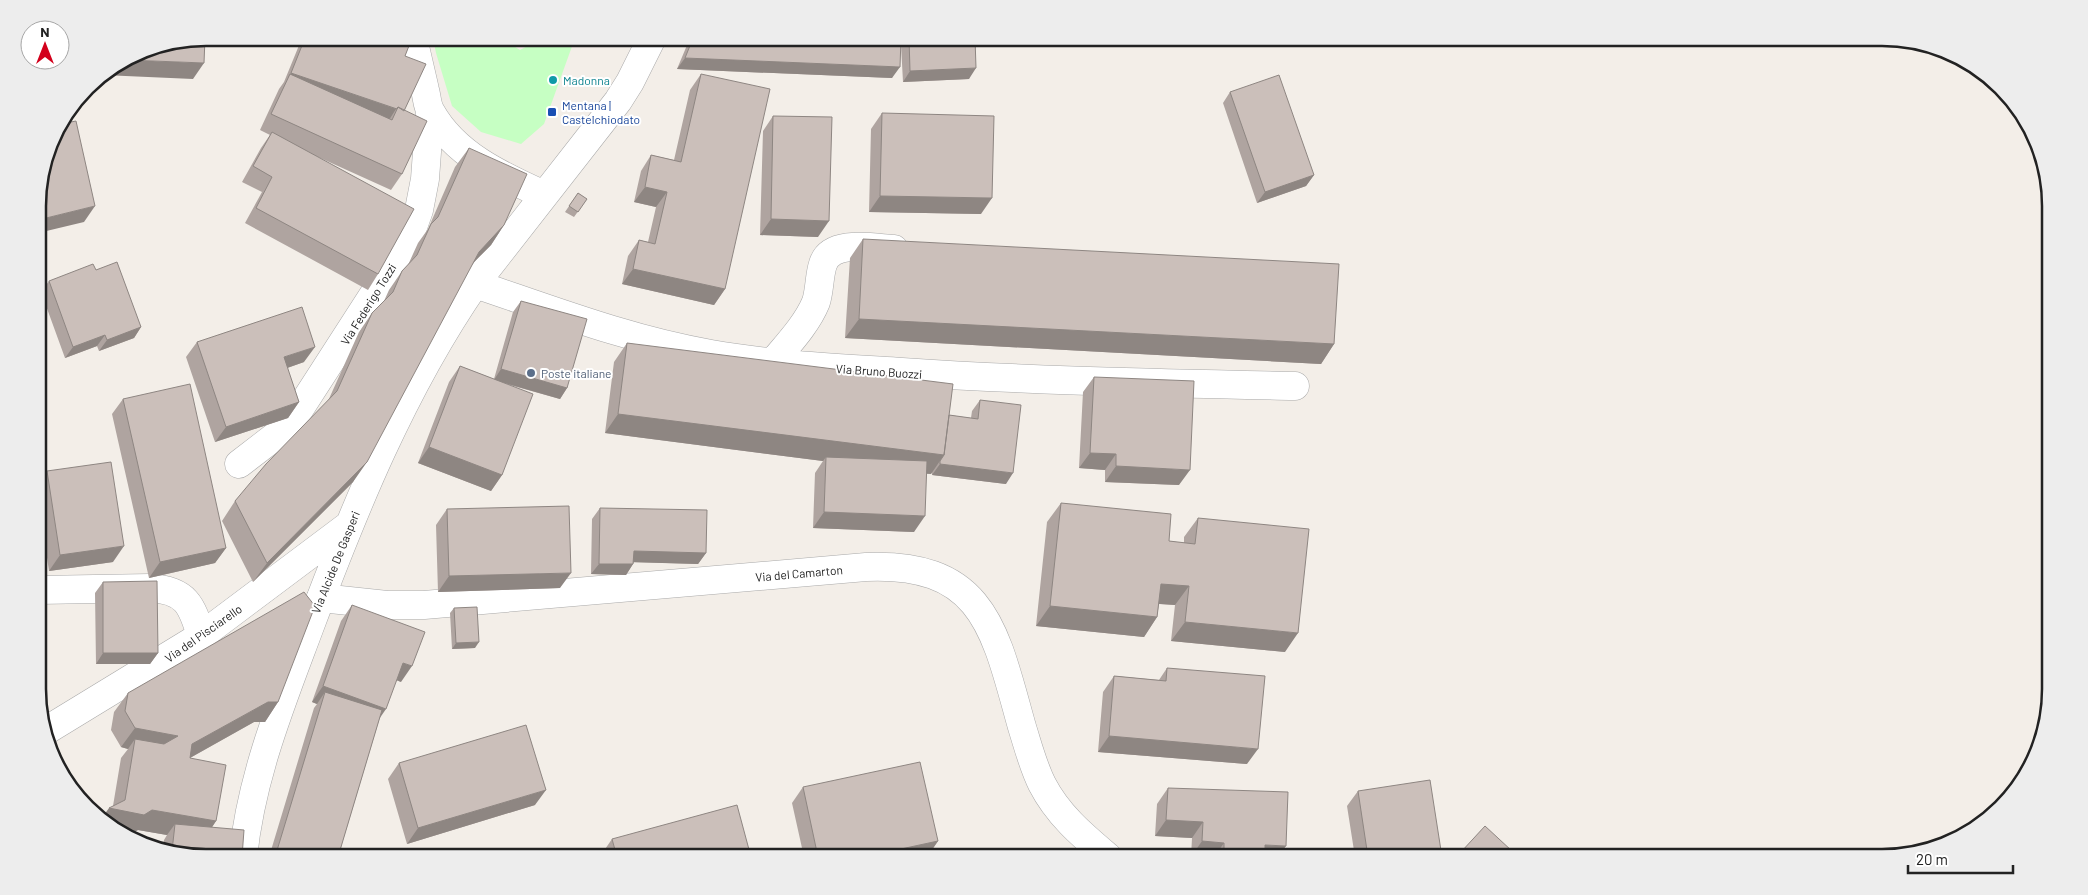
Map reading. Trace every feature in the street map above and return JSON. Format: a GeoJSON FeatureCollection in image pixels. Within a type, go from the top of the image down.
{"type":"FeatureCollection","features":[{"type":"Feature","properties":{"kind":"street"},"geometry":{"type":"LineString","coordinates":[[415,46],[430,111],[455,142],[481,164],[497,174],[544,195]]}},
{"type":"Feature","properties":{"kind":"street","name":"Via Alcide De Gasperi"},"geometry":{"type":"LineString","coordinates":[[244,849],[249,813],[258,773],[271,730],[350,524],[395,421],[446,328],[475,284],[618,101],[648,46]]}},
{"type":"Feature","properties":{"kind":"street","name":"Via Federigo Tozzi"},"geometry":{"type":"LineString","coordinates":[[239,464],[278,434],[299,410],[406,242],[423,195],[430,111]]}},
{"type":"Feature","properties":{"kind":"street"},"geometry":{"type":"LineString","coordinates":[[773,362],[802,325],[815,304],[822,264],[832,252],[848,247],[917,250]]}},
{"type":"Feature","properties":{"kind":"street","name":"Via Bruno Buozzi"},"geometry":{"type":"LineString","coordinates":[[475,284],[598,326],[658,343],[711,354],[773,362],[845,369],[1015,379],[1295,386]]}},
{"type":"Feature","properties":{"kind":"street","name":"Via del Pisciarello"},"geometry":{"type":"LineString","coordinates":[[51,727],[201,636],[350,524]]}},
{"type":"Feature","properties":{"kind":"street","name":"Via del Camarton"},"geometry":{"type":"LineString","coordinates":[[321,598],[387,605],[424,605],[866,567],[895,566],[928,572],[940,577],[964,593],[988,622],[1004,662],[1030,754],[1041,783],[1068,823],[1098,848]]}},
{"type":"Feature","properties":{"kind":"street"},"geometry":{"type":"LineString","coordinates":[[46,590],[150,588],[168,590],[184,598],[190,606],[201,636]]}},
{"type":"Feature","properties":{"kind":"green space"},"geometry":{"type":"Polygon","coordinates":[[[435,46],[514,46],[520,50],[527,46],[572,46],[544,124],[521,144],[481,132],[452,106],[435,46]]]}},
{"type":"Feature","properties":{"kind":"building"},"geometry":{"type":"Polygon","coordinates":[[[205,46],[204,63],[142,61],[165,52],[205,46]]]}},
{"type":"Feature","properties":{"kind":"building"},"geometry":{"type":"Polygon","coordinates":[[[302,46],[409,46],[405,56],[426,64],[404,111],[398,107],[397,109],[291,73],[302,46]]]}},
{"type":"Feature","properties":{"kind":"building"},"geometry":{"type":"Polygon","coordinates":[[[690,46],[901,46],[900,67],[685,58],[690,46]]]}},
{"type":"Feature","properties":{"kind":"building"},"geometry":{"type":"Polygon","coordinates":[[[909,46],[975,46],[976,68],[910,71],[909,46]]]}},
{"type":"Feature","properties":{"kind":"building"},"geometry":{"type":"Polygon","coordinates":[[[290,74],[392,120],[398,107],[427,121],[402,174],[271,114],[290,74]]]}},
{"type":"Feature","properties":{"kind":"building"},"geometry":{"type":"Polygon","coordinates":[[[701,74],[770,89],[725,289],[633,269],[639,240],[655,244],[667,192],[645,187],[651,155],[681,162],[701,74]]]}},
{"type":"Feature","properties":{"kind":"building"},"geometry":{"type":"Polygon","coordinates":[[[1279,75],[1314,175],[1265,192],[1230,92],[1279,75]]]}},
{"type":"Feature","properties":{"kind":"building"},"geometry":{"type":"Polygon","coordinates":[[[882,113],[994,116],[992,198],[880,196],[882,113]]]}},
{"type":"Feature","properties":{"kind":"building"},"geometry":{"type":"Polygon","coordinates":[[[773,116],[832,117],[829,221],[771,219],[773,116]]]}},
{"type":"Feature","properties":{"kind":"building"},"geometry":{"type":"Polygon","coordinates":[[[76,121],[95,206],[47,218],[49,175],[58,145],[71,122],[76,121]]]}},
{"type":"Feature","properties":{"kind":"building"},"geometry":{"type":"Polygon","coordinates":[[[272,132],[414,209],[378,274],[256,208],[272,177],[253,166],[272,132]]]}},
{"type":"Feature","properties":{"kind":"building"},"geometry":{"type":"Polygon","coordinates":[[[469,148],[527,174],[504,225],[479,252],[367,462],[267,563],[235,501],[266,464],[337,391],[372,313],[393,292],[402,271],[417,255],[431,224],[438,217],[469,148]]]}},
{"type":"Feature","properties":{"kind":"building"},"geometry":{"type":"Polygon","coordinates":[[[578,193],[587,199],[578,212],[569,206],[578,193]]]}},
{"type":"Feature","properties":{"kind":"building"},"geometry":{"type":"Polygon","coordinates":[[[863,239],[1339,264],[1334,344],[859,319],[863,239]]]}},
{"type":"Feature","properties":{"kind":"building"},"geometry":{"type":"Polygon","coordinates":[[[117,262],[141,327],[107,340],[105,335],[73,347],[49,281],[93,264],[96,270],[117,262]]]}},
{"type":"Feature","properties":{"kind":"building"},"geometry":{"type":"Polygon","coordinates":[[[521,301],[587,319],[567,388],[501,369],[521,301]]]}},
{"type":"Feature","properties":{"kind":"building"},"geometry":{"type":"Polygon","coordinates":[[[302,307],[315,347],[284,357],[299,402],[226,427],[197,342],[302,307]]]}},
{"type":"Feature","properties":{"kind":"building"},"geometry":{"type":"Polygon","coordinates":[[[627,343],[953,384],[944,455],[618,414],[627,343]]]}},
{"type":"Feature","properties":{"kind":"building"},"geometry":{"type":"Polygon","coordinates":[[[460,366],[533,394],[502,475],[429,447],[460,366]]]}},
{"type":"Feature","properties":{"kind":"building"},"geometry":{"type":"Polygon","coordinates":[[[1094,377],[1194,381],[1190,470],[1116,466],[1116,454],[1090,453],[1094,377]]]}},
{"type":"Feature","properties":{"kind":"building"},"geometry":{"type":"Polygon","coordinates":[[[190,384],[226,548],[160,562],[123,399],[190,384]]]}},
{"type":"Feature","properties":{"kind":"building"},"geometry":{"type":"Polygon","coordinates":[[[980,400],[1021,405],[1013,473],[940,464],[944,455],[949,415],[978,419],[980,400]]]}},
{"type":"Feature","properties":{"kind":"building"},"geometry":{"type":"Polygon","coordinates":[[[826,457],[927,461],[925,516],[824,512],[826,457]]]}},
{"type":"Feature","properties":{"kind":"building"},"geometry":{"type":"Polygon","coordinates":[[[111,462],[124,546],[60,555],[47,471],[111,462]]]}},
{"type":"Feature","properties":{"kind":"building"},"geometry":{"type":"Polygon","coordinates":[[[1061,503],[1171,514],[1169,541],[1195,544],[1198,518],[1309,529],[1298,633],[1185,622],[1189,586],[1161,584],[1157,617],[1050,606],[1061,503]]]}},
{"type":"Feature","properties":{"kind":"building"},"geometry":{"type":"Polygon","coordinates":[[[569,506],[571,573],[449,576],[447,509],[569,506]]]}},
{"type":"Feature","properties":{"kind":"building"},"geometry":{"type":"Polygon","coordinates":[[[600,508],[707,510],[706,553],[634,551],[633,564],[599,564],[600,508]]]}},
{"type":"Feature","properties":{"kind":"building"},"geometry":{"type":"Polygon","coordinates":[[[157,581],[158,653],[103,653],[103,582],[157,581]]]}},
{"type":"Feature","properties":{"kind":"building"},"geometry":{"type":"Polygon","coordinates":[[[304,592],[315,606],[278,702],[268,702],[192,744],[190,758],[226,765],[216,821],[152,810],[144,815],[109,808],[125,800],[135,739],[164,744],[178,736],[135,728],[125,711],[128,693],[304,592]]]}},
{"type":"Feature","properties":{"kind":"building"},"geometry":{"type":"Polygon","coordinates":[[[352,605],[425,632],[412,666],[403,663],[386,709],[323,686],[352,605]]]}},
{"type":"Feature","properties":{"kind":"building"},"geometry":{"type":"Polygon","coordinates":[[[477,607],[479,642],[456,643],[454,608],[477,607]]]}},
{"type":"Feature","properties":{"kind":"building"},"geometry":{"type":"Polygon","coordinates":[[[1167,668],[1265,676],[1258,749],[1109,736],[1114,676],[1166,681],[1167,668]]]}},
{"type":"Feature","properties":{"kind":"building"},"geometry":{"type":"Polygon","coordinates":[[[325,692],[382,710],[340,849],[277,849],[325,692]]]}},
{"type":"Feature","properties":{"kind":"building"},"geometry":{"type":"Polygon","coordinates":[[[526,725],[546,790],[418,828],[399,763],[526,725]]]}},
{"type":"Feature","properties":{"kind":"building"},"geometry":{"type":"Polygon","coordinates":[[[920,762],[938,841],[903,849],[816,849],[803,787],[920,762]]]}},
{"type":"Feature","properties":{"kind":"building"},"geometry":{"type":"Polygon","coordinates":[[[1430,780],[1441,848],[1367,848],[1358,791],[1430,780]]]}},
{"type":"Feature","properties":{"kind":"building"},"geometry":{"type":"Polygon","coordinates":[[[1168,788],[1288,792],[1286,846],[1265,845],[1265,848],[1224,848],[1224,843],[1202,841],[1203,822],[1166,820],[1168,788]]]}},
{"type":"Feature","properties":{"kind":"building"},"geometry":{"type":"Polygon","coordinates":[[[737,805],[749,849],[615,849],[612,839],[737,805]]]}},
{"type":"Feature","properties":{"kind":"building"},"geometry":{"type":"Polygon","coordinates":[[[175,824],[244,830],[243,849],[207,849],[173,845],[175,824]]]}},
{"type":"Feature","properties":{"kind":"building"},"geometry":{"type":"Polygon","coordinates":[[[1485,826],[1509,848],[1464,848],[1485,826]]]}},
{"type":"Feature","properties":{"kind":"place","name":"Madonna"},"geometry":{"type":"Point","coordinates":[553,80]}},
{"type":"Feature","properties":{"kind":"place","name":"Mentana | Castelchiodato"},"geometry":{"type":"Point","coordinates":[552,112]}},
{"type":"Feature","properties":{"kind":"place","name":"Poste italiane"},"geometry":{"type":"Point","coordinates":[531,373]}}]}
